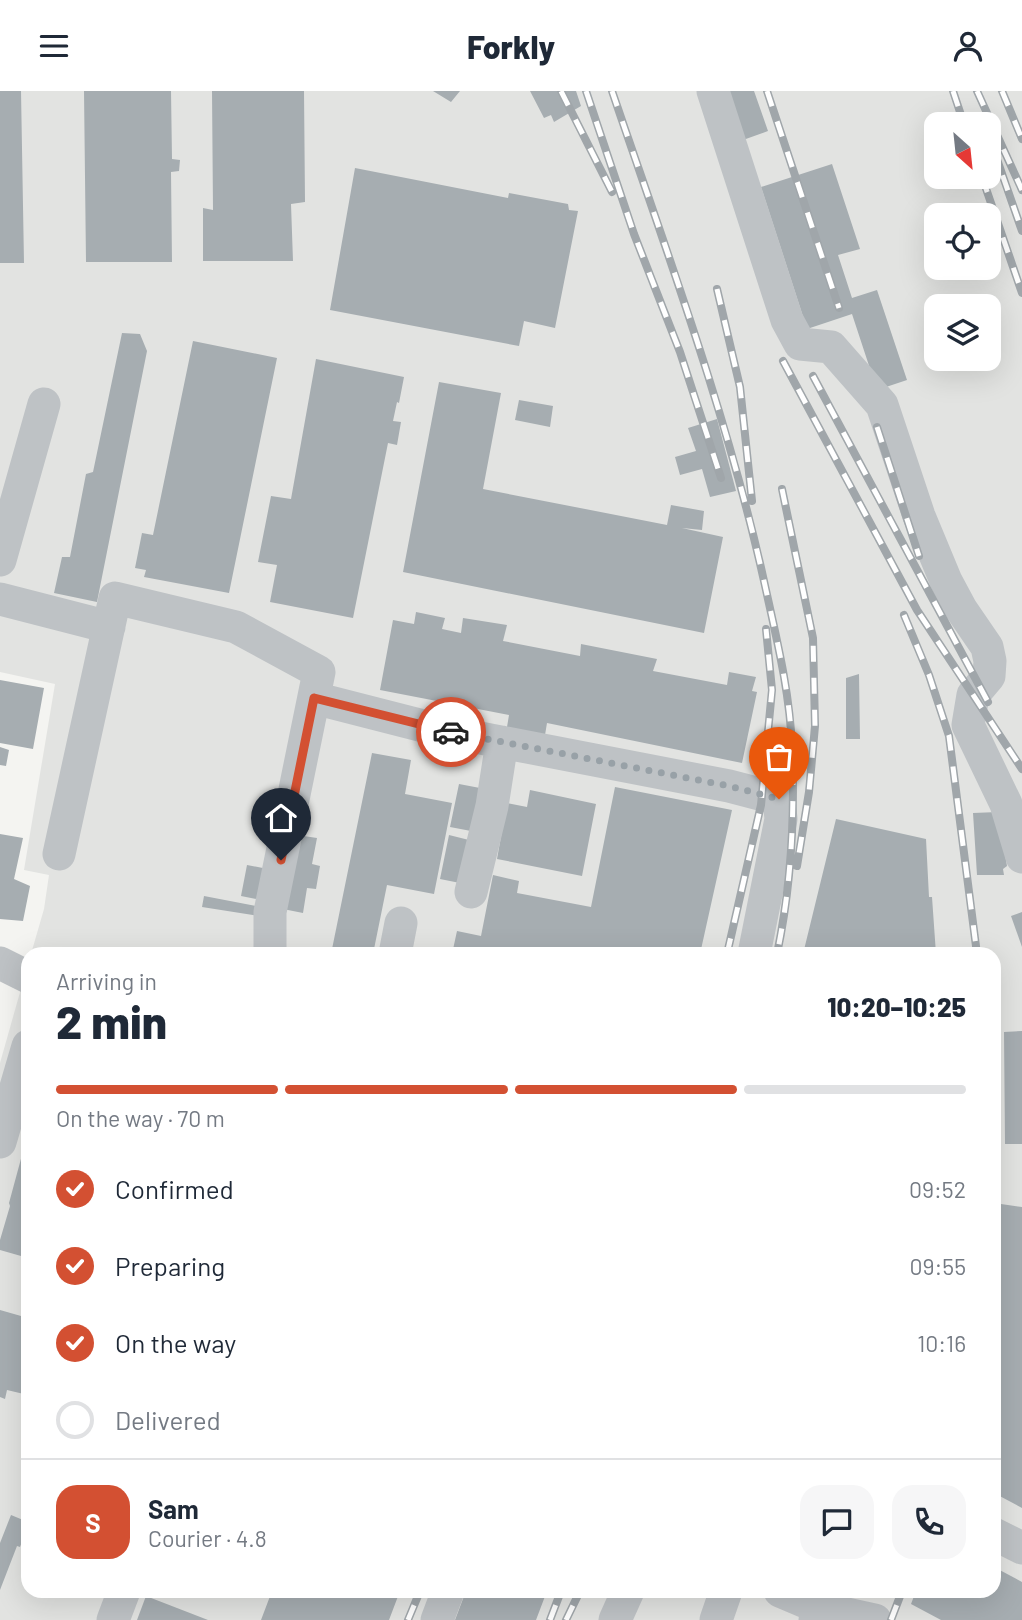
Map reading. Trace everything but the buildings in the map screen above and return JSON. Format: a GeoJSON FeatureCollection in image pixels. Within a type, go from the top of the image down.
{"type":"FeatureCollection","features":[{"type":"Feature","properties":{"kind":"street"},"geometry":{"type":"LineString","coordinates":[[713,91],[787,320],[800,344],[831,347],[882,405],[919,516],[946,582],[987,647],[989,676],[973,695],[968,725],[1006,804],[1022,857]]}},
{"type":"Feature","properties":{"kind":"street"},"geometry":{"type":"LineString","coordinates":[[0,560],[44,404]]}},
{"type":"Feature","properties":{"kind":"street"},"geometry":{"type":"LineString","coordinates":[[0,599],[109,627]]}},
{"type":"Feature","properties":{"kind":"street"},"geometry":{"type":"LineString","coordinates":[[60,854],[115,599],[236,627],[319,672],[270,912],[271,947]]}},
{"type":"Feature","properties":{"kind":"street"},"geometry":{"type":"LineString","coordinates":[[314,698],[439,730],[729,786],[779,799],[781,819],[755,947]]}},
{"type":"Feature","properties":{"kind":"street"},"geometry":{"type":"LineString","coordinates":[[471,892],[492,806],[502,742]]}},
{"type":"Feature","properties":{"kind":"street"},"geometry":{"type":"LineString","coordinates":[[0,963],[21,974]]}},
{"type":"Feature","properties":{"kind":"street"},"geometry":{"type":"LineString","coordinates":[[0,1142],[21,1070]]}},
{"type":"Feature","properties":{"kind":"street"},"geometry":{"type":"LineString","coordinates":[[1001,1538],[1022,1548]]}},
{"type":"Feature","properties":{"kind":"street"},"geometry":{"type":"LineString","coordinates":[[113,1620],[121,1598]]}},
{"type":"Feature","properties":{"kind":"street"},"geometry":{"type":"LineString","coordinates":[[437,1620],[445,1598]]}},
{"type":"Feature","properties":{"kind":"street"},"geometry":{"type":"LineString","coordinates":[[615,1620],[625,1598]]}},
{"type":"Feature","properties":{"kind":"street"},"geometry":{"type":"LineString","coordinates":[[716,1620],[724,1598]]}},
{"type":"Feature","properties":{"kind":"street"},"geometry":{"type":"LineString","coordinates":[[801,1598],[875,1620]]}},
{"type":"Feature","properties":{"kind":"shaded area"},"geometry":{"type":"Polygon","coordinates":[[[0,91],[1022,91],[1022,1620],[0,1620],[0,1063],[21,989],[21,1598],[1001,1598],[1001,947],[33,947],[44,909],[49,875],[24,870],[55,684],[0,672],[0,91]]]}},
{"type":"Feature","properties":{"kind":"railway"},"geometry":{"type":"LineString","coordinates":[[561,91],[612,192]]}},
{"type":"Feature","properties":{"kind":"railway"},"geometry":{"type":"LineString","coordinates":[[586,91],[634,234],[680,352],[721,478]]}},
{"type":"Feature","properties":{"kind":"railway"},"geometry":{"type":"LineString","coordinates":[[612,91],[714,395],[749,519],[782,664],[791,727],[793,799],[789,877],[778,947]]}},
{"type":"Feature","properties":{"kind":"railway"},"geometry":{"type":"LineString","coordinates":[[767,91],[839,308]]}},
{"type":"Feature","properties":{"kind":"railway"},"geometry":{"type":"LineString","coordinates":[[953,91],[960,112]]}},
{"type":"Feature","properties":{"kind":"railway"},"geometry":{"type":"LineString","coordinates":[[977,91],[1022,190]]}},
{"type":"Feature","properties":{"kind":"railway"},"geometry":{"type":"LineString","coordinates":[[1002,91],[1022,139]]}},
{"type":"Feature","properties":{"kind":"railway"},"geometry":{"type":"LineString","coordinates":[[1001,171],[1022,231]]}},
{"type":"Feature","properties":{"kind":"railway"},"geometry":{"type":"LineString","coordinates":[[986,189],[1022,293]]}},
{"type":"Feature","properties":{"kind":"railway"},"geometry":{"type":"LineString","coordinates":[[717,289],[740,387],[752,501]]}},
{"type":"Feature","properties":{"kind":"railway"},"geometry":{"type":"LineString","coordinates":[[783,361],[917,610],[1022,769]]}},
{"type":"Feature","properties":{"kind":"railway"},"geometry":{"type":"LineString","coordinates":[[813,376],[988,702]]}},
{"type":"Feature","properties":{"kind":"railway"},"geometry":{"type":"LineString","coordinates":[[877,427],[919,556]]}},
{"type":"Feature","properties":{"kind":"railway"},"geometry":{"type":"LineString","coordinates":[[782,489],[813,638],[815,726],[809,792],[797,866]]}},
{"type":"Feature","properties":{"kind":"railway"},"geometry":{"type":"LineString","coordinates":[[904,615],[929,675],[949,736],[976,947]]}},
{"type":"Feature","properties":{"kind":"railway"},"geometry":{"type":"LineString","coordinates":[[729,947],[761,805],[772,690],[766,629]]}},
{"type":"Feature","properties":{"kind":"railway"},"geometry":{"type":"LineString","coordinates":[[408,1620],[417,1598]]}},
{"type":"Feature","properties":{"kind":"railway"},"geometry":{"type":"LineString","coordinates":[[550,1620],[558,1598]]}},
{"type":"Feature","properties":{"kind":"railway"},"geometry":{"type":"LineString","coordinates":[[566,1620],[577,1598]]}},
{"type":"Feature","properties":{"kind":"railway"},"geometry":{"type":"LineString","coordinates":[[891,1620],[899,1598]]}},
{"type":"Feature","properties":{"kind":"way so far"},"geometry":{"type":"LineString","coordinates":[[451,732],[729,786],[779,799]]}},
{"type":"Feature","properties":{"kind":"route"},"geometry":{"type":"LineString","coordinates":[[281,860],[314,698],[451,732]]}}]}
